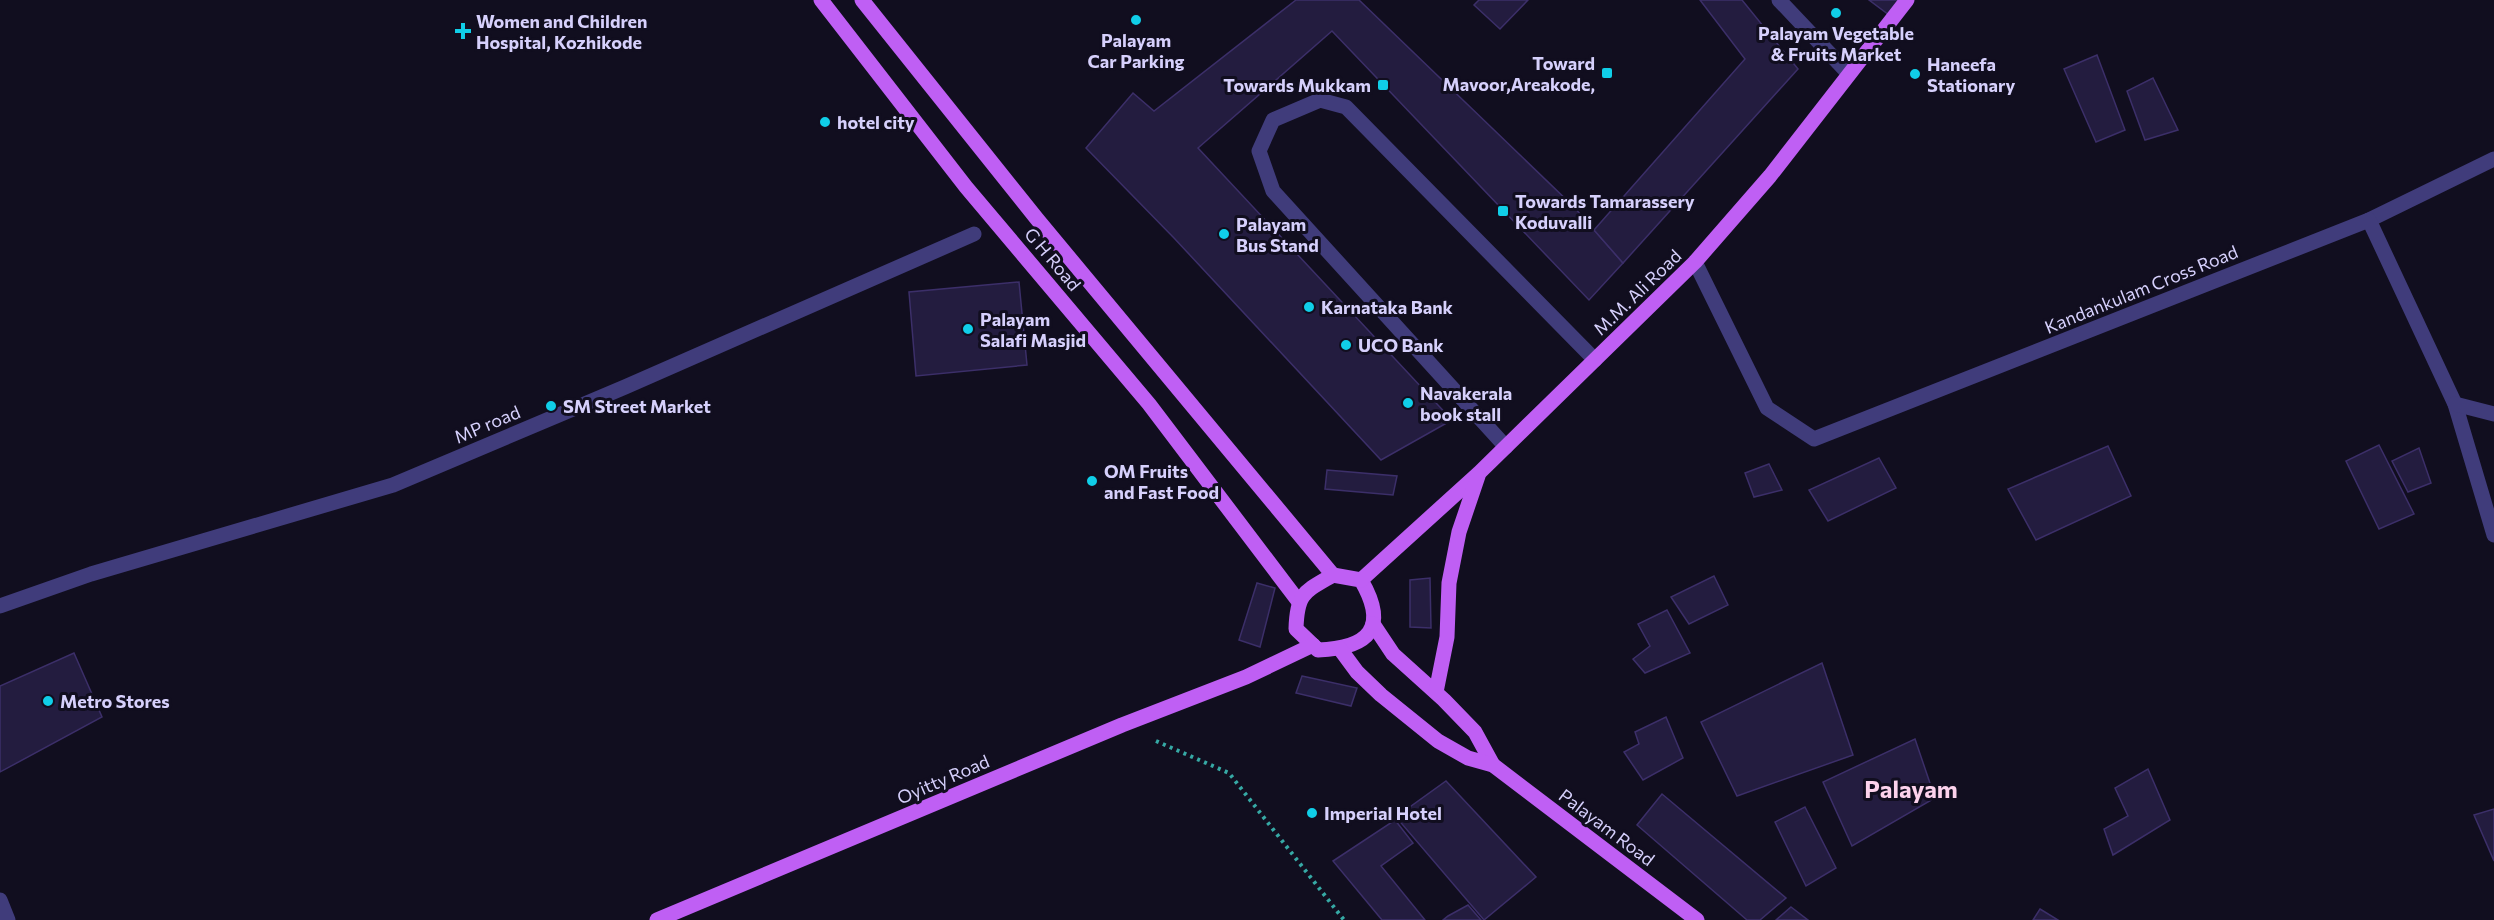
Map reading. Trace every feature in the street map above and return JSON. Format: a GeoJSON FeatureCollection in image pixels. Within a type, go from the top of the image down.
{"type":"FeatureCollection","features":[{"type":"Feature","properties":{"kind":"main road","name":"G H Road"},"geometry":{"type":"LineString","coordinates":[[821,0],[966,188],[1149,404],[1299,602]]}},
{"type":"Feature","properties":{"kind":"main road","name":"G H Road"},"geometry":{"type":"LineString","coordinates":[[862,0],[1030,211],[1333,575]]}},
{"type":"Feature","properties":{"kind":"main road","name":"M.M. Ali Road"},"geometry":{"type":"LineString","coordinates":[[1361,580],[1479,473],[1695,262],[1770,176],[1906,0]]}},
{"type":"Feature","properties":{"kind":"main road"},"geometry":{"type":"LineString","coordinates":[[1436,692],[1447,637],[1449,584],[1459,532],[1479,473]]}},
{"type":"Feature","properties":{"kind":"main road"},"geometry":{"type":"LineString","coordinates":[[1373,624],[1363,641],[1340,649],[1318,650],[1296,629],[1296,606],[1308,590],[1333,575],[1361,580],[1372,599],[1373,624],[1393,654],[1436,692],[1475,732],[1493,765]]}},
{"type":"Feature","properties":{"kind":"main road","name":"Oyitty Road"},"geometry":{"type":"LineString","coordinates":[[657,920],[1122,725],[1246,677],[1313,645]]}},
{"type":"Feature","properties":{"kind":"main road"},"geometry":{"type":"LineString","coordinates":[[1340,649],[1357,672],[1381,695],[1438,741],[1468,758],[1493,765]]}},
{"type":"Feature","properties":{"kind":"main road","name":"Palayam Road"},"geometry":{"type":"LineString","coordinates":[[1493,765],[1697,920]]}},
{"type":"Feature","properties":{"kind":"street"},"geometry":{"type":"LineString","coordinates":[[1779,0],[1849,74]]}},
{"type":"Feature","properties":{"kind":"street"},"geometry":{"type":"LineString","coordinates":[[1506,447],[1273,191],[1259,152],[1273,120],[1320,100],[1346,106],[1594,360]]}},
{"type":"Feature","properties":{"kind":"street"},"geometry":{"type":"LineString","coordinates":[[2494,159],[2369,220],[2455,404],[2494,535]]}},
{"type":"Feature","properties":{"kind":"street","name":"Kandankulam Cross Road"},"geometry":{"type":"LineString","coordinates":[[1695,262],[1767,408],[1814,439],[2369,220]]}},
{"type":"Feature","properties":{"kind":"street","name":"MP road"},"geometry":{"type":"LineString","coordinates":[[0,606],[91,574],[393,485],[625,387],[974,234]]}},
{"type":"Feature","properties":{"kind":"street"},"geometry":{"type":"LineString","coordinates":[[2455,404],[2494,414]]}},
{"type":"Feature","properties":{"kind":"street"},"geometry":{"type":"LineString","coordinates":[[0,900],[8,920]]}},
{"type":"Feature","properties":{"kind":"path"},"geometry":{"type":"LineString","coordinates":[[1122,725],[1229,773],[1344,920]]}},
{"type":"Feature","properties":{"kind":"building","name":"Palayam Bus Stand"},"geometry":{"type":"Polygon","coordinates":[[[1296,0],[1359,0],[1574,207],[1623,263],[1589,300],[1332,31],[1198,148],[1452,420],[1381,460],[1174,238],[1086,148],[1133,93],[1154,111],[1296,0]]]}},
{"type":"Feature","properties":{"kind":"building"},"geometry":{"type":"Polygon","coordinates":[[[1479,0],[1528,0],[1500,29],[1474,5],[1479,0]]]}},
{"type":"Feature","properties":{"kind":"building"},"geometry":{"type":"Polygon","coordinates":[[[1700,0],[1742,0],[1798,69],[1623,263],[1594,230],[1745,59],[1700,0]]]}},
{"type":"Feature","properties":{"kind":"building"},"geometry":{"type":"Polygon","coordinates":[[[1869,0],[1900,0],[1889,15],[1869,0]]]}},
{"type":"Feature","properties":{"kind":"building"},"geometry":{"type":"Polygon","coordinates":[[[2097,55],[2125,130],[2096,142],[2064,69],[2097,55]]]}},
{"type":"Feature","properties":{"kind":"building"},"geometry":{"type":"Polygon","coordinates":[[[2153,78],[2178,130],[2145,140],[2127,91],[2153,78]]]}},
{"type":"Feature","properties":{"kind":"building","name":"Palayam Salafi Masjid"},"geometry":{"type":"Polygon","coordinates":[[[1019,282],[1027,365],[916,376],[909,292],[1019,282]]]}},
{"type":"Feature","properties":{"kind":"building"},"geometry":{"type":"Polygon","coordinates":[[[2379,445],[2414,514],[2379,529],[2346,461],[2379,445]]]}},
{"type":"Feature","properties":{"kind":"building"},"geometry":{"type":"Polygon","coordinates":[[[2108,446],[2131,496],[2036,540],[2008,489],[2108,446]]]}},
{"type":"Feature","properties":{"kind":"building"},"geometry":{"type":"Polygon","coordinates":[[[2419,448],[2431,483],[2408,492],[2392,461],[2419,448]]]}},
{"type":"Feature","properties":{"kind":"building"},"geometry":{"type":"Polygon","coordinates":[[[1879,458],[1896,488],[1828,521],[1809,490],[1879,458]]]}},
{"type":"Feature","properties":{"kind":"building"},"geometry":{"type":"Polygon","coordinates":[[[1769,464],[1782,490],[1754,497],[1745,473],[1769,464]]]}},
{"type":"Feature","properties":{"kind":"building"},"geometry":{"type":"Polygon","coordinates":[[[1327,470],[1397,476],[1393,495],[1325,489],[1327,470]]]}},
{"type":"Feature","properties":{"kind":"building"},"geometry":{"type":"Polygon","coordinates":[[[1714,576],[1728,605],[1689,624],[1671,597],[1714,576]]]}},
{"type":"Feature","properties":{"kind":"building"},"geometry":{"type":"Polygon","coordinates":[[[1430,578],[1431,628],[1410,627],[1410,580],[1430,578]]]}},
{"type":"Feature","properties":{"kind":"building"},"geometry":{"type":"Polygon","coordinates":[[[1257,583],[1275,588],[1260,647],[1239,640],[1257,583]]]}},
{"type":"Feature","properties":{"kind":"building"},"geometry":{"type":"Polygon","coordinates":[[[1667,610],[1690,653],[1645,673],[1633,659],[1650,646],[1638,624],[1667,610]]]}},
{"type":"Feature","properties":{"kind":"building","name":"Metro Stores"},"geometry":{"type":"Polygon","coordinates":[[[74,653],[102,717],[0,772],[0,686],[74,653]]]}},
{"type":"Feature","properties":{"kind":"building"},"geometry":{"type":"Polygon","coordinates":[[[1822,663],[1853,755],[1737,796],[1701,722],[1822,663]]]}},
{"type":"Feature","properties":{"kind":"building"},"geometry":{"type":"Polygon","coordinates":[[[1302,676],[1357,688],[1351,706],[1296,693],[1302,676]]]}},
{"type":"Feature","properties":{"kind":"building"},"geometry":{"type":"Polygon","coordinates":[[[1666,717],[1683,758],[1643,780],[1624,752],[1639,744],[1635,732],[1666,717]]]}},
{"type":"Feature","properties":{"kind":"building"},"geometry":{"type":"Polygon","coordinates":[[[1915,739],[1935,798],[1852,846],[1823,782],[1915,739]]]}},
{"type":"Feature","properties":{"kind":"building"},"geometry":{"type":"Polygon","coordinates":[[[2148,769],[2170,820],[2113,855],[2104,829],[2128,816],[2115,788],[2148,769]]]}},
{"type":"Feature","properties":{"kind":"building"},"geometry":{"type":"Polygon","coordinates":[[[1446,781],[1536,877],[1484,920],[1396,817],[1446,781]]]}},
{"type":"Feature","properties":{"kind":"building"},"geometry":{"type":"Polygon","coordinates":[[[1662,794],[1786,898],[1760,920],[1747,920],[1637,825],[1662,794]]]}},
{"type":"Feature","properties":{"kind":"building"},"geometry":{"type":"Polygon","coordinates":[[[1805,807],[1836,868],[1806,886],[1775,822],[1805,807]]]}},
{"type":"Feature","properties":{"kind":"building"},"geometry":{"type":"Polygon","coordinates":[[[2494,809],[2494,861],[2474,815],[2494,809]]]}},
{"type":"Feature","properties":{"kind":"building"},"geometry":{"type":"Polygon","coordinates":[[[1395,820],[1413,843],[1381,866],[1425,920],[1382,920],[1333,861],[1395,820]]]}},
{"type":"Feature","properties":{"kind":"building"},"geometry":{"type":"Polygon","coordinates":[[[1468,905],[1481,920],[1443,920],[1448,916],[1468,905]]]}},
{"type":"Feature","properties":{"kind":"building"},"geometry":{"type":"Polygon","coordinates":[[[1791,907],[1808,920],[1776,920],[1791,907]]]}},
{"type":"Feature","properties":{"kind":"building"},"geometry":{"type":"Polygon","coordinates":[[[2040,909],[2058,920],[2033,920],[2040,909]]]}},
{"type":"Feature","properties":{"kind":"place","name":"Palayam Vegetable & Fruits Market"},"geometry":{"type":"Point","coordinates":[1836,13]}},
{"type":"Feature","properties":{"kind":"place","name":"Palayam Car Parking"},"geometry":{"type":"Point","coordinates":[1136,20]}},
{"type":"Feature","properties":{"kind":"place","name":"Women and Children Hospital, Kozhikode"},"geometry":{"type":"Point","coordinates":[463,31]}},
{"type":"Feature","properties":{"kind":"place","name":"Toward Mavoor,Areakode,"},"geometry":{"type":"Point","coordinates":[1607,73]}},
{"type":"Feature","properties":{"kind":"place","name":"Haneefa Stationary"},"geometry":{"type":"Point","coordinates":[1915,74]}},
{"type":"Feature","properties":{"kind":"place","name":"Towards Mukkam"},"geometry":{"type":"Point","coordinates":[1383,85]}},
{"type":"Feature","properties":{"kind":"place","name":"hotel city"},"geometry":{"type":"Point","coordinates":[825,122]}},
{"type":"Feature","properties":{"kind":"place","name":"Towards Tamarassery Koduvalli"},"geometry":{"type":"Point","coordinates":[1503,211]}},
{"type":"Feature","properties":{"kind":"place","name":"Palayam Bus Stand"},"geometry":{"type":"Point","coordinates":[1224,234]}},
{"type":"Feature","properties":{"kind":"place","name":"Karnataka Bank"},"geometry":{"type":"Point","coordinates":[1309,307]}},
{"type":"Feature","properties":{"kind":"place","name":"Palayam Salafi Masjid"},"geometry":{"type":"Point","coordinates":[968,329]}},
{"type":"Feature","properties":{"kind":"place","name":"UCO Bank"},"geometry":{"type":"Point","coordinates":[1346,345]}},
{"type":"Feature","properties":{"kind":"place","name":"Navakerala book stall"},"geometry":{"type":"Point","coordinates":[1408,403]}},
{"type":"Feature","properties":{"kind":"place","name":"SM Street Market"},"geometry":{"type":"Point","coordinates":[551,406]}},
{"type":"Feature","properties":{"kind":"place","name":"OM Fruits and Fast Food"},"geometry":{"type":"Point","coordinates":[1092,481]}},
{"type":"Feature","properties":{"kind":"place","name":"Metro Stores"},"geometry":{"type":"Point","coordinates":[48,701]}},
{"type":"Feature","properties":{"kind":"place","name":"Imperial Hotel"},"geometry":{"type":"Point","coordinates":[1312,813]}},
{"type":"Feature","properties":{"kind":"district","name":"Palayam"},"geometry":{"type":"Point","coordinates":[1911,788]}}]}
